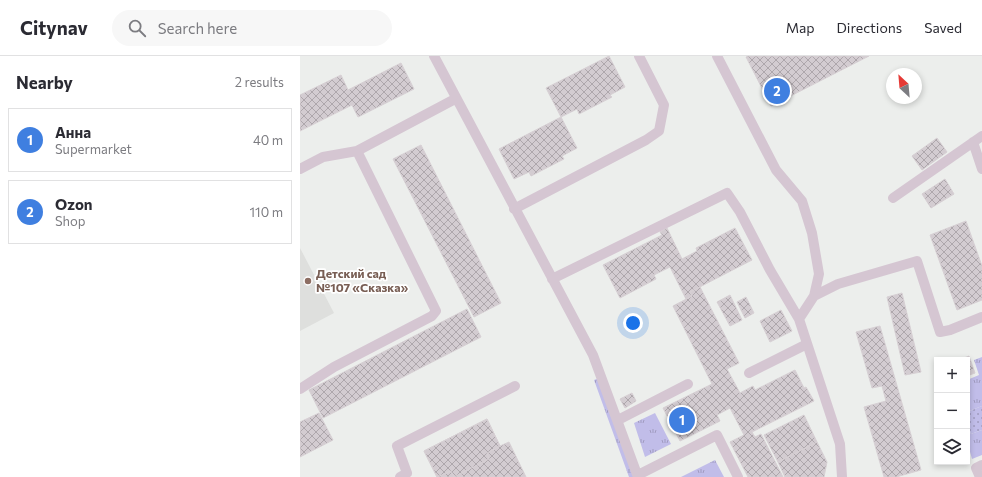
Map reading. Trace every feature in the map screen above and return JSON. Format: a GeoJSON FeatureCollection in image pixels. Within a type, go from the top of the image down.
{"type":"FeatureCollection","features":[{"type":"Feature","properties":{"kind":"lane"},"geometry":{"type":"LineString","coordinates":[[434,56],[455,99],[593,355],[638,476],[717,435],[738,477]]}},
{"type":"Feature","properties":{"kind":"lane"},"geometry":{"type":"LineString","coordinates":[[514,209],[646,140],[659,131],[664,105],[639,56]]}},
{"type":"Feature","properties":{"kind":"lane"},"geometry":{"type":"LineString","coordinates":[[718,56],[776,170],[802,201],[812,233],[819,274],[814,296],[799,319]]}},
{"type":"Feature","properties":{"kind":"lane"},"geometry":{"type":"LineString","coordinates":[[300,169],[323,157],[357,151],[455,99]]}},
{"type":"Feature","properties":{"kind":"lane"},"geometry":{"type":"LineString","coordinates":[[893,198],[982,136]]}},
{"type":"Feature","properties":{"kind":"lane"},"geometry":{"type":"LineString","coordinates":[[973,142],[982,169]]}},
{"type":"Feature","properties":{"kind":"lane"},"geometry":{"type":"LineString","coordinates":[[300,389],[334,367],[432,316],[436,311],[357,151]]}},
{"type":"Feature","properties":{"kind":"lane"},"geometry":{"type":"LineString","coordinates":[[552,279],[727,193],[740,212],[770,270],[799,319],[840,444],[842,477]]}},
{"type":"Feature","properties":{"kind":"lane"},"geometry":{"type":"LineString","coordinates":[[814,296],[838,284],[917,262],[940,332],[982,317]]}},
{"type":"Feature","properties":{"kind":"lane"},"geometry":{"type":"LineString","coordinates":[[749,374],[807,344]]}},
{"type":"Feature","properties":{"kind":"lane"},"geometry":{"type":"LineString","coordinates":[[618,420],[688,384]]}},
{"type":"Feature","properties":{"kind":"lane"},"geometry":{"type":"LineString","coordinates":[[400,477],[407,473],[397,446],[516,386]]}},
{"type":"Feature","properties":{"kind":"lane"},"geometry":{"type":"LineString","coordinates":[[980,477],[976,468],[982,465]]}},
{"type":"Feature","properties":{"kind":"shaded area","name":"Детский сад №107 «Сказка»"},"geometry":{"type":"Polygon","coordinates":[[[300,248],[334,313],[300,331],[300,248]]]}},
{"type":"Feature","properties":{"kind":"green space"},"geometry":{"type":"Polygon","coordinates":[[[982,357],[982,406],[970,411],[970,379],[979,375],[974,360],[982,357]]]}},
{"type":"Feature","properties":{"kind":"green space"},"geometry":{"type":"Polygon","coordinates":[[[599,378],[636,477],[629,477],[594,380],[599,378]]]}},
{"type":"Feature","properties":{"kind":"green space"},"geometry":{"type":"Polygon","coordinates":[[[982,406],[982,430],[971,434],[970,431],[970,411],[982,406]]]}},
{"type":"Feature","properties":{"kind":"green space"},"geometry":{"type":"Polygon","coordinates":[[[655,413],[671,444],[645,457],[634,423],[655,413]]]}},
{"type":"Feature","properties":{"kind":"green space"},"geometry":{"type":"Polygon","coordinates":[[[982,430],[982,455],[972,459],[970,452],[970,431],[971,434],[982,430]]]}},
{"type":"Feature","properties":{"kind":"green space"},"geometry":{"type":"Polygon","coordinates":[[[715,460],[724,477],[681,477],[715,460]]]}},
{"type":"Feature","properties":{"kind":"building"},"geometry":{"type":"Polygon","coordinates":[[[609,56],[625,87],[610,95],[612,97],[579,114],[577,109],[561,117],[546,88],[609,56]]]}},
{"type":"Feature","properties":{"kind":"building"},"geometry":{"type":"Polygon","coordinates":[[[869,56],[771,106],[746,57],[869,56]]]}},
{"type":"Feature","properties":{"kind":"building"},"geometry":{"type":"Polygon","coordinates":[[[401,63],[414,89],[358,117],[352,105],[300,131],[300,95],[341,75],[348,90],[401,63]]]}},
{"type":"Feature","properties":{"kind":"building"},"geometry":{"type":"Polygon","coordinates":[[[561,117],[577,148],[562,156],[564,159],[531,176],[529,172],[514,179],[499,149],[561,117]]]}},
{"type":"Feature","properties":{"kind":"building"},"geometry":{"type":"Polygon","coordinates":[[[937,138],[947,152],[922,170],[912,156],[937,138]]]}},
{"type":"Feature","properties":{"kind":"building"},"geometry":{"type":"Polygon","coordinates":[[[421,145],[501,303],[474,317],[393,159],[421,145]]]}},
{"type":"Feature","properties":{"kind":"building"},"geometry":{"type":"Polygon","coordinates":[[[945,179],[954,194],[931,208],[922,194],[945,179]]]}},
{"type":"Feature","properties":{"kind":"building"},"geometry":{"type":"Polygon","coordinates":[[[966,221],[982,266],[982,300],[957,310],[930,235],[966,221]]]}},
{"type":"Feature","properties":{"kind":"building"},"geometry":{"type":"Polygon","coordinates":[[[667,228],[682,259],[697,251],[696,248],[735,228],[752,260],[690,292],[692,296],[686,299],[670,267],[654,275],[656,279],[620,298],[603,265],[662,235],[660,232],[667,228]]]}},
{"type":"Feature","properties":{"kind":"building"},"geometry":{"type":"Polygon","coordinates":[[[700,287],[739,363],[727,369],[740,393],[753,386],[755,390],[795,370],[804,388],[806,387],[814,401],[752,432],[755,437],[761,434],[783,477],[748,477],[730,442],[744,435],[730,408],[717,415],[720,421],[680,441],[663,408],[712,384],[673,306],[692,296],[690,292],[700,287]]]}},
{"type":"Feature","properties":{"kind":"building"},"geometry":{"type":"Polygon","coordinates":[[[902,293],[921,372],[905,375],[887,297],[902,293]]]}},
{"type":"Feature","properties":{"kind":"building"},"geometry":{"type":"Polygon","coordinates":[[[730,295],[742,320],[730,326],[717,302],[730,295]]]}},
{"type":"Feature","properties":{"kind":"building"},"geometry":{"type":"Polygon","coordinates":[[[746,297],[754,313],[745,318],[737,302],[746,297]]]}},
{"type":"Feature","properties":{"kind":"building"},"geometry":{"type":"Polygon","coordinates":[[[467,309],[481,337],[323,418],[309,390],[467,309]]]}},
{"type":"Feature","properties":{"kind":"building"},"geometry":{"type":"Polygon","coordinates":[[[781,310],[792,331],[770,342],[760,321],[781,310]]]}},
{"type":"Feature","properties":{"kind":"building"},"geometry":{"type":"Polygon","coordinates":[[[880,326],[921,470],[896,477],[884,477],[864,407],[886,401],[882,386],[872,388],[856,332],[880,326]]]}},
{"type":"Feature","properties":{"kind":"building"},"geometry":{"type":"Polygon","coordinates":[[[970,359],[975,373],[970,375],[970,359]]]}},
{"type":"Feature","properties":{"kind":"building"},"geometry":{"type":"Polygon","coordinates":[[[632,393],[636,401],[625,408],[620,399],[632,393]]]}},
{"type":"Feature","properties":{"kind":"building"},"geometry":{"type":"Polygon","coordinates":[[[319,413],[333,440],[300,457],[300,422],[319,413]]]}},
{"type":"Feature","properties":{"kind":"building"},"geometry":{"type":"Polygon","coordinates":[[[804,415],[817,442],[778,462],[764,435],[804,415]]]}},
{"type":"Feature","properties":{"kind":"building"},"geometry":{"type":"Polygon","coordinates":[[[487,419],[500,446],[509,442],[526,477],[437,477],[424,451],[487,419]]]}},
{"type":"Feature","properties":{"kind":"building"},"geometry":{"type":"Polygon","coordinates":[[[487,419],[500,446],[487,453],[489,459],[454,477],[451,471],[437,477],[424,451],[487,419]]]}},
{"type":"Feature","properties":{"kind":"building"},"geometry":{"type":"Polygon","coordinates":[[[817,442],[827,462],[824,477],[785,477],[778,462],[817,442]]]}},
{"type":"Feature","properties":{"kind":"place","name":"Ozon"},"geometry":{"type":"Point","coordinates":[777,91]}},
{"type":"Feature","properties":{"kind":"place","name":"Детский сад №107 «Сказка»"},"geometry":{"type":"Point","coordinates":[308,281]}},
{"type":"Feature","properties":{"kind":"place","name":"Анна"},"geometry":{"type":"Point","coordinates":[682,420]}}]}
